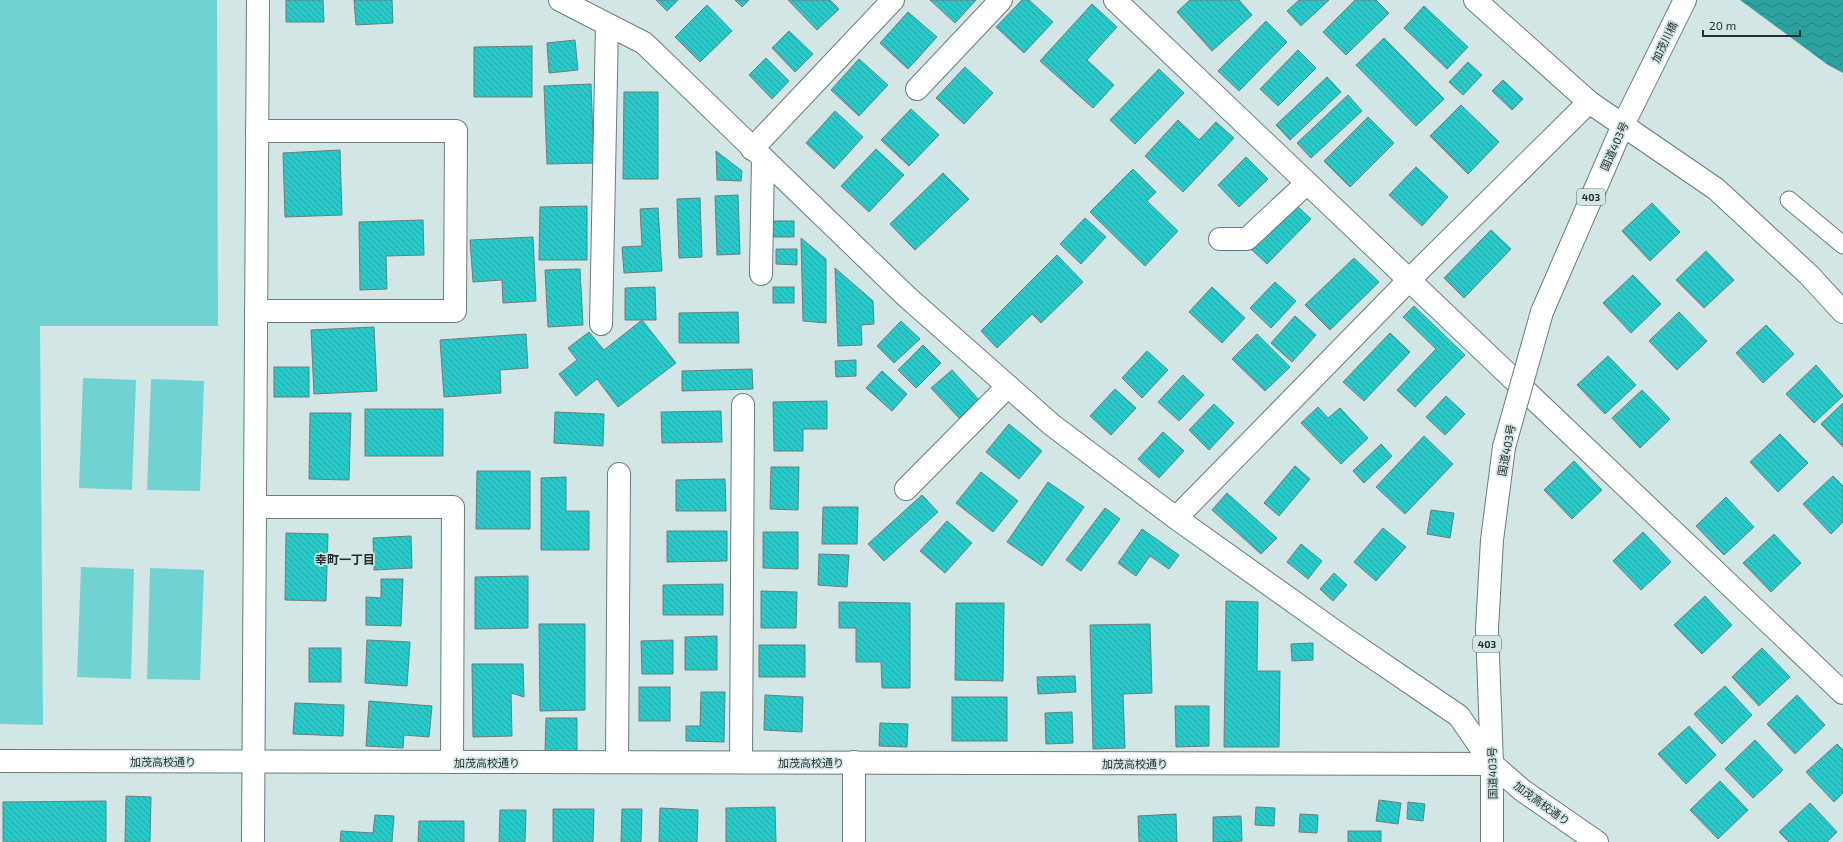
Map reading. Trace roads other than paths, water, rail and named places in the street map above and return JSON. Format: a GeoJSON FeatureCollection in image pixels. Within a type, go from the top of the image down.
{"type":"FeatureCollection","features":[{"type":"Feature","properties":{"kind":"main road"},"geometry":{"type":"LineString","coordinates":[[253,842],[258,0]]}},
{"type":"Feature","properties":{"kind":"main road"},"geometry":{"type":"LineString","coordinates":[[560,0],[644,43],[757,154],[906,296],[1052,425],[1176,518],[1459,716],[1492,764]]}},
{"type":"Feature","properties":{"kind":"main road"},"geometry":{"type":"LineString","coordinates":[[761,274],[757,154],[893,0]]}},
{"type":"Feature","properties":{"kind":"main road"},"geometry":{"type":"LineString","coordinates":[[917,89],[1001,0]]}},
{"type":"Feature","properties":{"kind":"main road"},"geometry":{"type":"LineString","coordinates":[[1114,0],[1843,693]]}},
{"type":"Feature","properties":{"kind":"main road"},"geometry":{"type":"LineString","coordinates":[[1475,0],[1589,102],[1716,189],[1809,275],[1843,312]]}},
{"type":"Feature","properties":{"kind":"main road","name":"加茂川橋"},"geometry":{"type":"LineString","coordinates":[[1644,83],[1685,0]]}},
{"type":"Feature","properties":{"kind":"main road"},"geometry":{"type":"LineString","coordinates":[[601,324],[607,25]]}},
{"type":"Feature","properties":{"kind":"main road","name":"国道403号"},"geometry":{"type":"LineString","coordinates":[[1492,842],[1492,764],[1487,629],[1492,540],[1504,447],[1542,312],[1623,125],[1644,83]]}},
{"type":"Feature","properties":{"kind":"main road"},"geometry":{"type":"LineString","coordinates":[[1176,518],[1409,280],[1589,102]]}},
{"type":"Feature","properties":{"kind":"main road"},"geometry":{"type":"LineString","coordinates":[[256,311],[456,311],[456,131],[257,131]]}},
{"type":"Feature","properties":{"kind":"main road"},"geometry":{"type":"LineString","coordinates":[[1220,239],[1248,239],[1307,183]]}},
{"type":"Feature","properties":{"kind":"main road"},"geometry":{"type":"LineString","coordinates":[[906,489],[1008,386]]}},
{"type":"Feature","properties":{"kind":"main road"},"geometry":{"type":"LineString","coordinates":[[741,762],[743,405]]}},
{"type":"Feature","properties":{"kind":"main road"},"geometry":{"type":"LineString","coordinates":[[617,762],[619,474]]}},
{"type":"Feature","properties":{"kind":"main road"},"geometry":{"type":"LineString","coordinates":[[255,506],[453,507],[452,762]]}},
{"type":"Feature","properties":{"kind":"main road","name":"加茂高校通り"},"geometry":{"type":"LineString","coordinates":[[0,761],[1492,764],[1522,790],[1596,842]]}},
{"type":"Feature","properties":{"kind":"main road"},"geometry":{"type":"LineString","coordinates":[[854,762],[854,842]]}},
{"type":"Feature","properties":{"kind":"lane"},"geometry":{"type":"LineString","coordinates":[[1789,200],[1843,245]]}},
{"type":"Feature","properties":{"kind":"water"},"geometry":{"type":"Polygon","coordinates":[[[1740,0],[1843,0],[1843,73],[1828,65],[1740,0]]]}},
{"type":"Feature","properties":{"kind":"district","name":"幸町一丁目"},"geometry":{"type":"Point","coordinates":[345,559]}}]}
